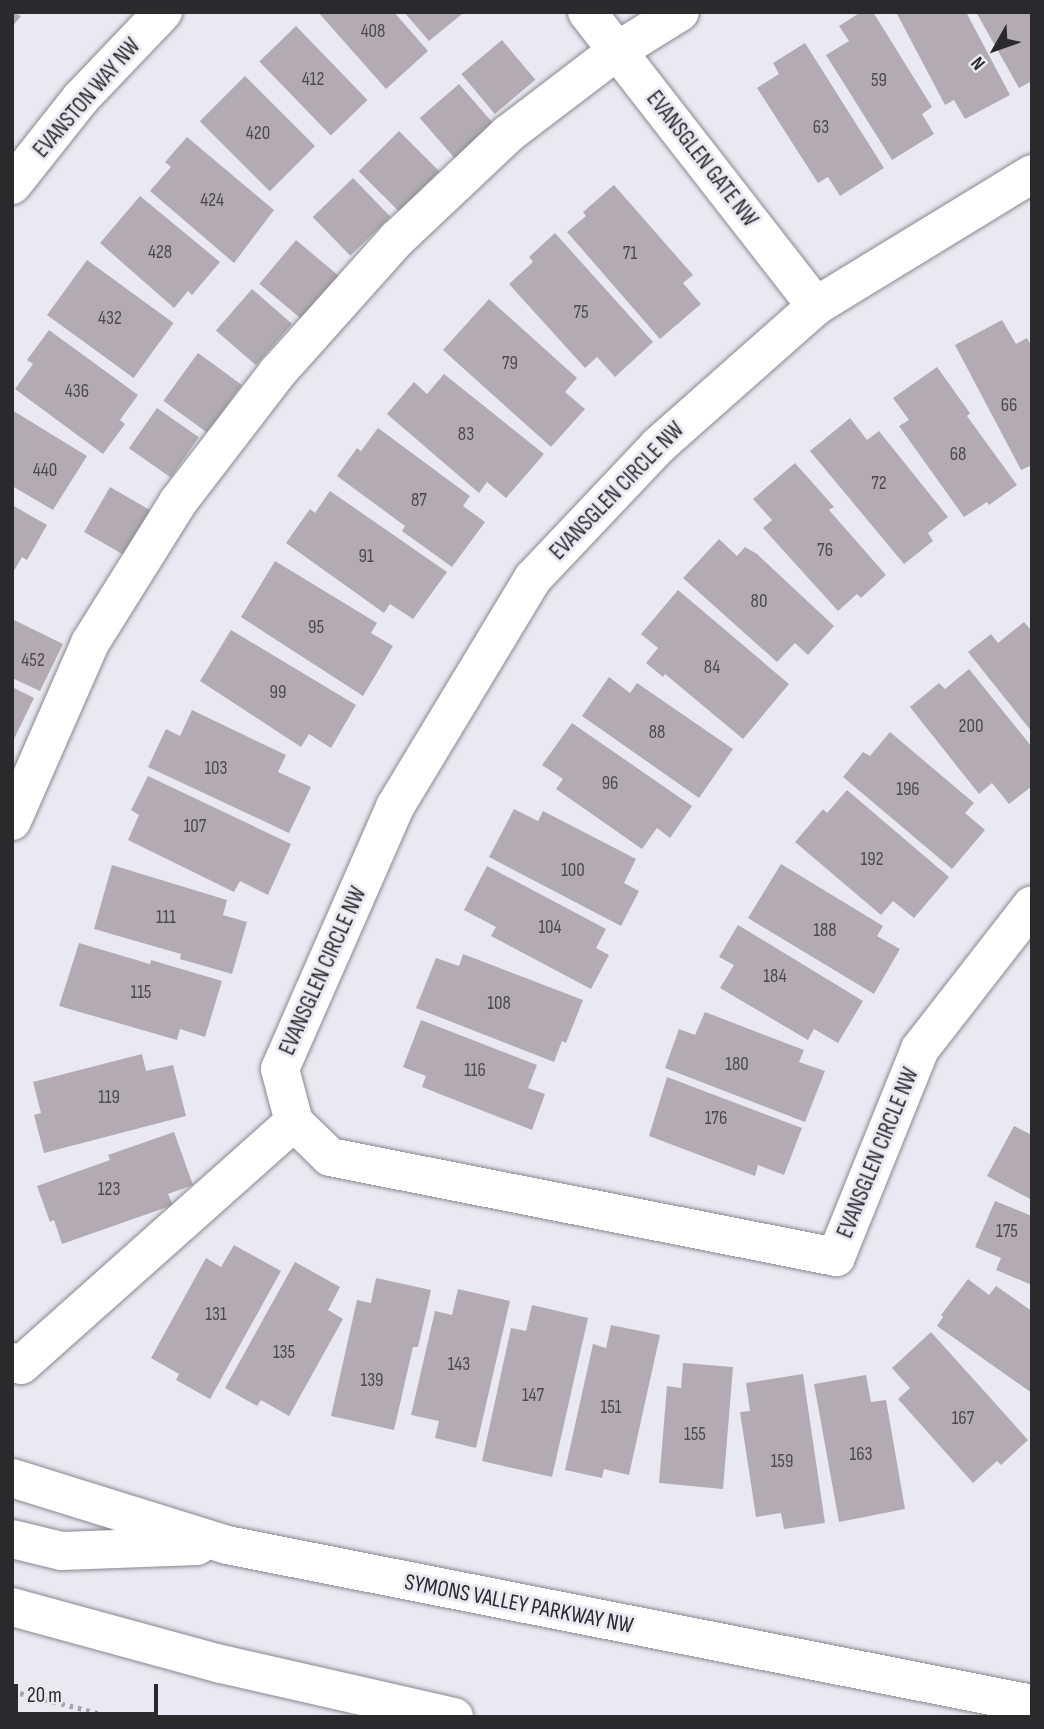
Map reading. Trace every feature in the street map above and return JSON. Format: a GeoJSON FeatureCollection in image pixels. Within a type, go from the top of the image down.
{"type":"FeatureCollection","features":[{"type":"Feature","properties":{"kind":"street","name":"EVANSTON WAY NW"},"geometry":{"type":"LineString","coordinates":[[12,185],[81,98],[163,12]]}},
{"type":"Feature","properties":{"kind":"street","name":"EVANSGLEN GATE NW"},"geometry":{"type":"LineString","coordinates":[[587,12],[816,306]]}},
{"type":"Feature","properties":{"kind":"street"},"geometry":{"type":"LineString","coordinates":[[12,821],[90,643],[178,502],[277,373],[407,229],[508,134],[617,51],[680,12]]}},
{"type":"Feature","properties":{"kind":"street","name":"EVANSGLEN CIRCLE NW"},"geometry":{"type":"LineString","coordinates":[[1032,174],[816,306],[658,446],[533,578],[395,807],[280,1069],[294,1122],[330,1157],[836,1256],[920,1049],[1032,905]]}},
{"type":"Feature","properties":{"kind":"street"},"geometry":{"type":"LineString","coordinates":[[12,1362],[21,1365],[294,1122]]}},
{"type":"Feature","properties":{"kind":"street","name":"SYMONS VALLEY PARKWAY NW"},"geometry":{"type":"LineString","coordinates":[[12,1478],[227,1545],[1032,1704]]}},
{"type":"Feature","properties":{"kind":"street"},"geometry":{"type":"LineString","coordinates":[[12,1539],[62,1552],[227,1545]]}},
{"type":"Feature","properties":{"kind":"street"},"geometry":{"type":"LineString","coordinates":[[12,1607],[221,1664],[454,1717]]}},
{"type":"Feature","properties":{"kind":"path"},"geometry":{"type":"LineString","coordinates":[[12,1691],[114,1717]]}},
{"type":"Feature","properties":{"kind":"building"},"geometry":{"type":"Polygon","coordinates":[[[12,12],[21,16],[12,27],[12,12]]]}},
{"type":"Feature","properties":{"kind":"building"},"geometry":{"type":"Polygon","coordinates":[[[318,12],[394,12],[428,51],[386,89],[318,12]]]}},
{"type":"Feature","properties":{"kind":"building"},"geometry":{"type":"Polygon","coordinates":[[[404,12],[460,12],[462,14],[429,41],[404,12]]]}},
{"type":"Feature","properties":{"kind":"building"},"geometry":{"type":"Polygon","coordinates":[[[861,12],[873,12],[932,107],[922,114],[934,134],[892,160],[826,55],[849,41],[839,26],[861,12]]]}},
{"type":"Feature","properties":{"kind":"building"},"geometry":{"type":"Polygon","coordinates":[[[896,12],[966,12],[1010,95],[965,119],[954,100],[945,105],[896,12]]]}},
{"type":"Feature","properties":{"kind":"building"},"geometry":{"type":"Polygon","coordinates":[[[976,12],[1032,12],[1032,81],[1019,88],[976,12]]]}},
{"type":"Feature","properties":{"kind":"building"},"geometry":{"type":"Polygon","coordinates":[[[296,26],[368,100],[331,136],[259,61],[296,26]]]}},
{"type":"Feature","properties":{"kind":"building"},"geometry":{"type":"Polygon","coordinates":[[[502,40],[535,80],[495,114],[461,74],[502,40]]]}},
{"type":"Feature","properties":{"kind":"building"},"geometry":{"type":"Polygon","coordinates":[[[805,43],[884,168],[840,196],[828,177],[818,183],[757,88],[779,74],[773,63],[805,43]]]}},
{"type":"Feature","properties":{"kind":"building"},"geometry":{"type":"Polygon","coordinates":[[[245,76],[315,146],[270,191],[200,121],[245,76]]]}},
{"type":"Feature","properties":{"kind":"building"},"geometry":{"type":"Polygon","coordinates":[[[459,84],[495,126],[456,160],[420,118],[459,84]]]}},
{"type":"Feature","properties":{"kind":"building"},"geometry":{"type":"Polygon","coordinates":[[[399,131],[439,171],[399,212],[359,171],[399,131]]]}},
{"type":"Feature","properties":{"kind":"building"},"geometry":{"type":"Polygon","coordinates":[[[187,137],[274,210],[234,263],[150,191],[171,167],[165,162],[187,137]]]}},
{"type":"Feature","properties":{"kind":"building"},"geometry":{"type":"Polygon","coordinates":[[[353,178],[391,217],[350,256],[313,217],[353,178]]]}},
{"type":"Feature","properties":{"kind":"building"},"geometry":{"type":"Polygon","coordinates":[[[614,185],[693,275],[683,283],[701,304],[660,339],[567,232],[586,216],[583,212],[614,185]]]}},
{"type":"Feature","properties":{"kind":"building"},"geometry":{"type":"Polygon","coordinates":[[[140,196],[220,262],[192,295],[188,291],[174,308],[100,243],[140,196]]]}},
{"type":"Feature","properties":{"kind":"building"},"geometry":{"type":"Polygon","coordinates":[[[555,233],[653,342],[615,377],[597,357],[585,368],[509,284],[533,262],[529,257],[555,233]]]}},
{"type":"Feature","properties":{"kind":"building"},"geometry":{"type":"Polygon","coordinates":[[[296,240],[339,276],[302,320],[259,284],[296,240]]]}},
{"type":"Feature","properties":{"kind":"building"},"geometry":{"type":"Polygon","coordinates":[[[87,260],[174,323],[134,378],[47,315],[87,260]]]}},
{"type":"Feature","properties":{"kind":"building"},"geometry":{"type":"Polygon","coordinates":[[[252,289],[292,324],[256,365],[216,331],[252,289]]]}},
{"type":"Feature","properties":{"kind":"building"},"geometry":{"type":"Polygon","coordinates":[[[489,299],[577,378],[565,392],[585,409],[551,447],[443,350],[489,299]]]}},
{"type":"Feature","properties":{"kind":"building"},"geometry":{"type":"Polygon","coordinates":[[[1002,320],[1016,344],[1027,338],[1032,347],[1032,465],[1021,470],[955,345],[1002,320]]]}},
{"type":"Feature","properties":{"kind":"building"},"geometry":{"type":"Polygon","coordinates":[[[49,330],[138,395],[120,420],[125,424],[103,454],[15,389],[33,364],[27,360],[49,330]]]}},
{"type":"Feature","properties":{"kind":"building"},"geometry":{"type":"Polygon","coordinates":[[[198,353],[242,385],[207,432],[163,401],[198,353]]]}},
{"type":"Feature","properties":{"kind":"building"},"geometry":{"type":"Polygon","coordinates":[[[937,367],[970,413],[967,416],[1017,485],[989,505],[987,502],[964,517],[899,426],[909,420],[893,398],[937,367]]]}},
{"type":"Feature","properties":{"kind":"building"},"geometry":{"type":"Polygon","coordinates":[[[444,374],[544,454],[506,498],[487,482],[479,493],[387,414],[414,382],[427,394],[444,374]]]}},
{"type":"Feature","properties":{"kind":"building"},"geometry":{"type":"Polygon","coordinates":[[[157,408],[199,437],[171,477],[129,448],[157,408]]]}},
{"type":"Feature","properties":{"kind":"building"},"geometry":{"type":"Polygon","coordinates":[[[12,410],[87,456],[53,510],[12,486],[12,410]]]}},
{"type":"Feature","properties":{"kind":"building"},"geometry":{"type":"Polygon","coordinates":[[[850,418],[867,440],[879,431],[948,517],[928,533],[933,541],[904,564],[810,451],[850,418]]]}},
{"type":"Feature","properties":{"kind":"building"},"geometry":{"type":"Polygon","coordinates":[[[378,428],[470,496],[463,506],[485,522],[452,567],[402,531],[405,526],[337,476],[357,448],[361,451],[378,428]]]}},
{"type":"Feature","properties":{"kind":"building"},"geometry":{"type":"Polygon","coordinates":[[[795,463],[834,507],[829,510],[886,575],[861,598],[857,594],[838,611],[763,528],[772,520],[753,499],[795,463]]]}},
{"type":"Feature","properties":{"kind":"building"},"geometry":{"type":"Polygon","coordinates":[[[110,487],[155,513],[129,558],[84,532],[110,487]]]}},
{"type":"Feature","properties":{"kind":"building"},"geometry":{"type":"Polygon","coordinates":[[[330,491],[447,572],[413,619],[390,604],[384,613],[286,543],[310,509],[315,513],[330,491]]]}},
{"type":"Feature","properties":{"kind":"building"},"geometry":{"type":"Polygon","coordinates":[[[12,505],[47,525],[27,560],[22,557],[12,574],[12,505]]]}},
{"type":"Feature","properties":{"kind":"building"},"geometry":{"type":"Polygon","coordinates":[[[719,539],[737,556],[745,547],[757,554],[834,626],[808,655],[795,643],[777,662],[683,578],[719,539]]]}},
{"type":"Feature","properties":{"kind":"building"},"geometry":{"type":"Polygon","coordinates":[[[275,561],[377,623],[371,633],[393,646],[363,696],[241,617],[275,561]]]}},
{"type":"Feature","properties":{"kind":"building"},"geometry":{"type":"Polygon","coordinates":[[[678,590],[789,684],[743,739],[665,674],[663,677],[646,663],[658,648],[641,634],[678,590]]]}},
{"type":"Feature","properties":{"kind":"building"},"geometry":{"type":"Polygon","coordinates":[[[12,619],[63,644],[40,691],[12,678],[12,619]]]}},
{"type":"Feature","properties":{"kind":"building"},"geometry":{"type":"Polygon","coordinates":[[[1024,622],[1032,631],[1032,732],[968,652],[991,634],[998,643],[1024,622]]]}},
{"type":"Feature","properties":{"kind":"building"},"geometry":{"type":"Polygon","coordinates":[[[231,630],[356,705],[331,748],[309,734],[301,747],[200,681],[231,630]]]}},
{"type":"Feature","properties":{"kind":"building"},"geometry":{"type":"Polygon","coordinates":[[[969,669],[1032,747],[1032,786],[1009,804],[992,783],[979,794],[910,707],[939,683],[945,689],[969,669]]]}},
{"type":"Feature","properties":{"kind":"building"},"geometry":{"type":"Polygon","coordinates":[[[609,677],[630,693],[637,683],[733,749],[699,798],[582,716],[609,677]]]}},
{"type":"Feature","properties":{"kind":"building"},"geometry":{"type":"Polygon","coordinates":[[[12,687],[34,698],[12,743],[12,687]]]}},
{"type":"Feature","properties":{"kind":"building"},"geometry":{"type":"Polygon","coordinates":[[[192,710],[286,755],[278,772],[311,787],[289,833],[148,767],[166,729],[180,736],[192,710]]]}},
{"type":"Feature","properties":{"kind":"building"},"geometry":{"type":"Polygon","coordinates":[[[572,723],[692,806],[670,838],[657,828],[642,849],[556,789],[563,779],[542,765],[572,723]]]}},
{"type":"Feature","properties":{"kind":"building"},"geometry":{"type":"Polygon","coordinates":[[[890,732],[974,803],[965,813],[985,830],[952,869],[843,777],[863,752],[870,756],[890,732]]]}},
{"type":"Feature","properties":{"kind":"building"},"geometry":{"type":"Polygon","coordinates":[[[148,776],[291,844],[268,895],[240,881],[234,892],[128,840],[139,815],[131,810],[148,776]]]}},
{"type":"Feature","properties":{"kind":"building"},"geometry":{"type":"Polygon","coordinates":[[[847,790],[949,877],[914,918],[893,901],[881,915],[795,842],[823,809],[827,813],[847,790]]]}},
{"type":"Feature","properties":{"kind":"building"},"geometry":{"type":"Polygon","coordinates":[[[514,809],[538,821],[543,811],[636,859],[624,883],[639,891],[621,926],[489,857],[514,809]]]}},
{"type":"Feature","properties":{"kind":"building"},"geometry":{"type":"Polygon","coordinates":[[[781,864],[883,926],[877,936],[900,949],[874,994],[748,918],[781,864]]]}},
{"type":"Feature","properties":{"kind":"building"},"geometry":{"type":"Polygon","coordinates":[[[112,865],[227,900],[223,915],[247,922],[232,974],[180,959],[181,954],[94,929],[112,865]]]}},
{"type":"Feature","properties":{"kind":"building"},"geometry":{"type":"Polygon","coordinates":[[[487,866],[606,929],[596,948],[609,955],[591,989],[491,936],[496,927],[464,910],[487,866]]]}},
{"type":"Feature","properties":{"kind":"building"},"geometry":{"type":"Polygon","coordinates":[[[738,925],[863,1001],[838,1043],[814,1029],[808,1040],[720,988],[734,965],[719,957],[738,925]]]}},
{"type":"Feature","properties":{"kind":"building"},"geometry":{"type":"Polygon","coordinates":[[[79,943],[222,981],[205,1037],[180,1029],[177,1040],[59,1006],[79,943]]]}},
{"type":"Feature","properties":{"kind":"building"},"geometry":{"type":"Polygon","coordinates":[[[463,954],[583,1000],[566,1043],[562,1041],[554,1062],[416,1008],[436,958],[459,966],[463,954]]]}},
{"type":"Feature","properties":{"kind":"building"},"geometry":{"type":"Polygon","coordinates":[[[705,1012],[804,1050],[799,1062],[825,1071],[805,1122],[665,1068],[679,1029],[695,1035],[705,1012]]]}},
{"type":"Feature","properties":{"kind":"building"},"geometry":{"type":"Polygon","coordinates":[[[421,1020],[537,1065],[528,1088],[545,1094],[532,1130],[422,1087],[426,1076],[403,1067],[421,1020]]]}},
{"type":"Feature","properties":{"kind":"building"},"geometry":{"type":"Polygon","coordinates":[[[142,1054],[146,1071],[173,1065],[186,1116],[44,1153],[34,1115],[41,1113],[33,1082],[142,1054]]]}},
{"type":"Feature","properties":{"kind":"building"},"geometry":{"type":"Polygon","coordinates":[[[667,1077],[802,1128],[784,1175],[758,1165],[755,1176],[649,1136],[667,1077]]]}},
{"type":"Feature","properties":{"kind":"building"},"geometry":{"type":"Polygon","coordinates":[[[1014,1126],[1032,1135],[1032,1200],[987,1176],[1014,1126]]]}},
{"type":"Feature","properties":{"kind":"building"},"geometry":{"type":"Polygon","coordinates":[[[174,1132],[193,1185],[168,1194],[173,1205],[62,1244],[54,1220],[50,1222],[37,1186],[110,1160],[108,1155],[174,1132]]]}},
{"type":"Feature","properties":{"kind":"building"},"geometry":{"type":"Polygon","coordinates":[[[995,1201],[1032,1216],[1032,1285],[996,1270],[1001,1258],[975,1247],[995,1201]]]}},
{"type":"Feature","properties":{"kind":"building"},"geometry":{"type":"Polygon","coordinates":[[[234,1245],[281,1271],[210,1399],[176,1380],[179,1374],[151,1358],[206,1258],[221,1267],[234,1245]]]}},
{"type":"Feature","properties":{"kind":"building"},"geometry":{"type":"Polygon","coordinates":[[[295,1262],[340,1287],[328,1310],[343,1319],[289,1416],[261,1400],[257,1406],[225,1388],[295,1262]]]}},
{"type":"Feature","properties":{"kind":"building"},"geometry":{"type":"Polygon","coordinates":[[[376,1278],[431,1290],[418,1347],[413,1347],[394,1430],[331,1416],[357,1300],[371,1303],[376,1278]]]}},
{"type":"Feature","properties":{"kind":"building"},"geometry":{"type":"Polygon","coordinates":[[[968,1279],[989,1295],[996,1286],[1032,1311],[1032,1393],[937,1326],[943,1317],[941,1315],[968,1279]]]}},
{"type":"Feature","properties":{"kind":"building"},"geometry":{"type":"Polygon","coordinates":[[[458,1289],[510,1301],[476,1448],[435,1438],[439,1421],[411,1415],[435,1311],[452,1315],[458,1289]]]}},
{"type":"Feature","properties":{"kind":"building"},"geometry":{"type":"Polygon","coordinates":[[[532,1305],[588,1318],[552,1477],[482,1461],[511,1328],[526,1331],[532,1305]]]}},
{"type":"Feature","properties":{"kind":"building"},"geometry":{"type":"Polygon","coordinates":[[[611,1325],[660,1335],[629,1475],[604,1469],[602,1478],[565,1470],[593,1344],[606,1348],[611,1325]]]}},
{"type":"Feature","properties":{"kind":"building"},"geometry":{"type":"Polygon","coordinates":[[[931,1332],[1028,1440],[1001,1465],[997,1461],[973,1483],[898,1399],[910,1388],[892,1368],[931,1332]]]}},
{"type":"Feature","properties":{"kind":"building"},"geometry":{"type":"Polygon","coordinates":[[[683,1363],[733,1367],[723,1489],[659,1483],[667,1386],[681,1388],[683,1363]]]}},
{"type":"Feature","properties":{"kind":"building"},"geometry":{"type":"Polygon","coordinates":[[[803,1374],[825,1523],[784,1529],[781,1513],[756,1517],[740,1412],[750,1411],[746,1383],[803,1374]]]}},
{"type":"Feature","properties":{"kind":"building"},"geometry":{"type":"Polygon","coordinates":[[[866,1375],[871,1402],[886,1400],[905,1509],[839,1522],[814,1384],[866,1375]]]}}]}
